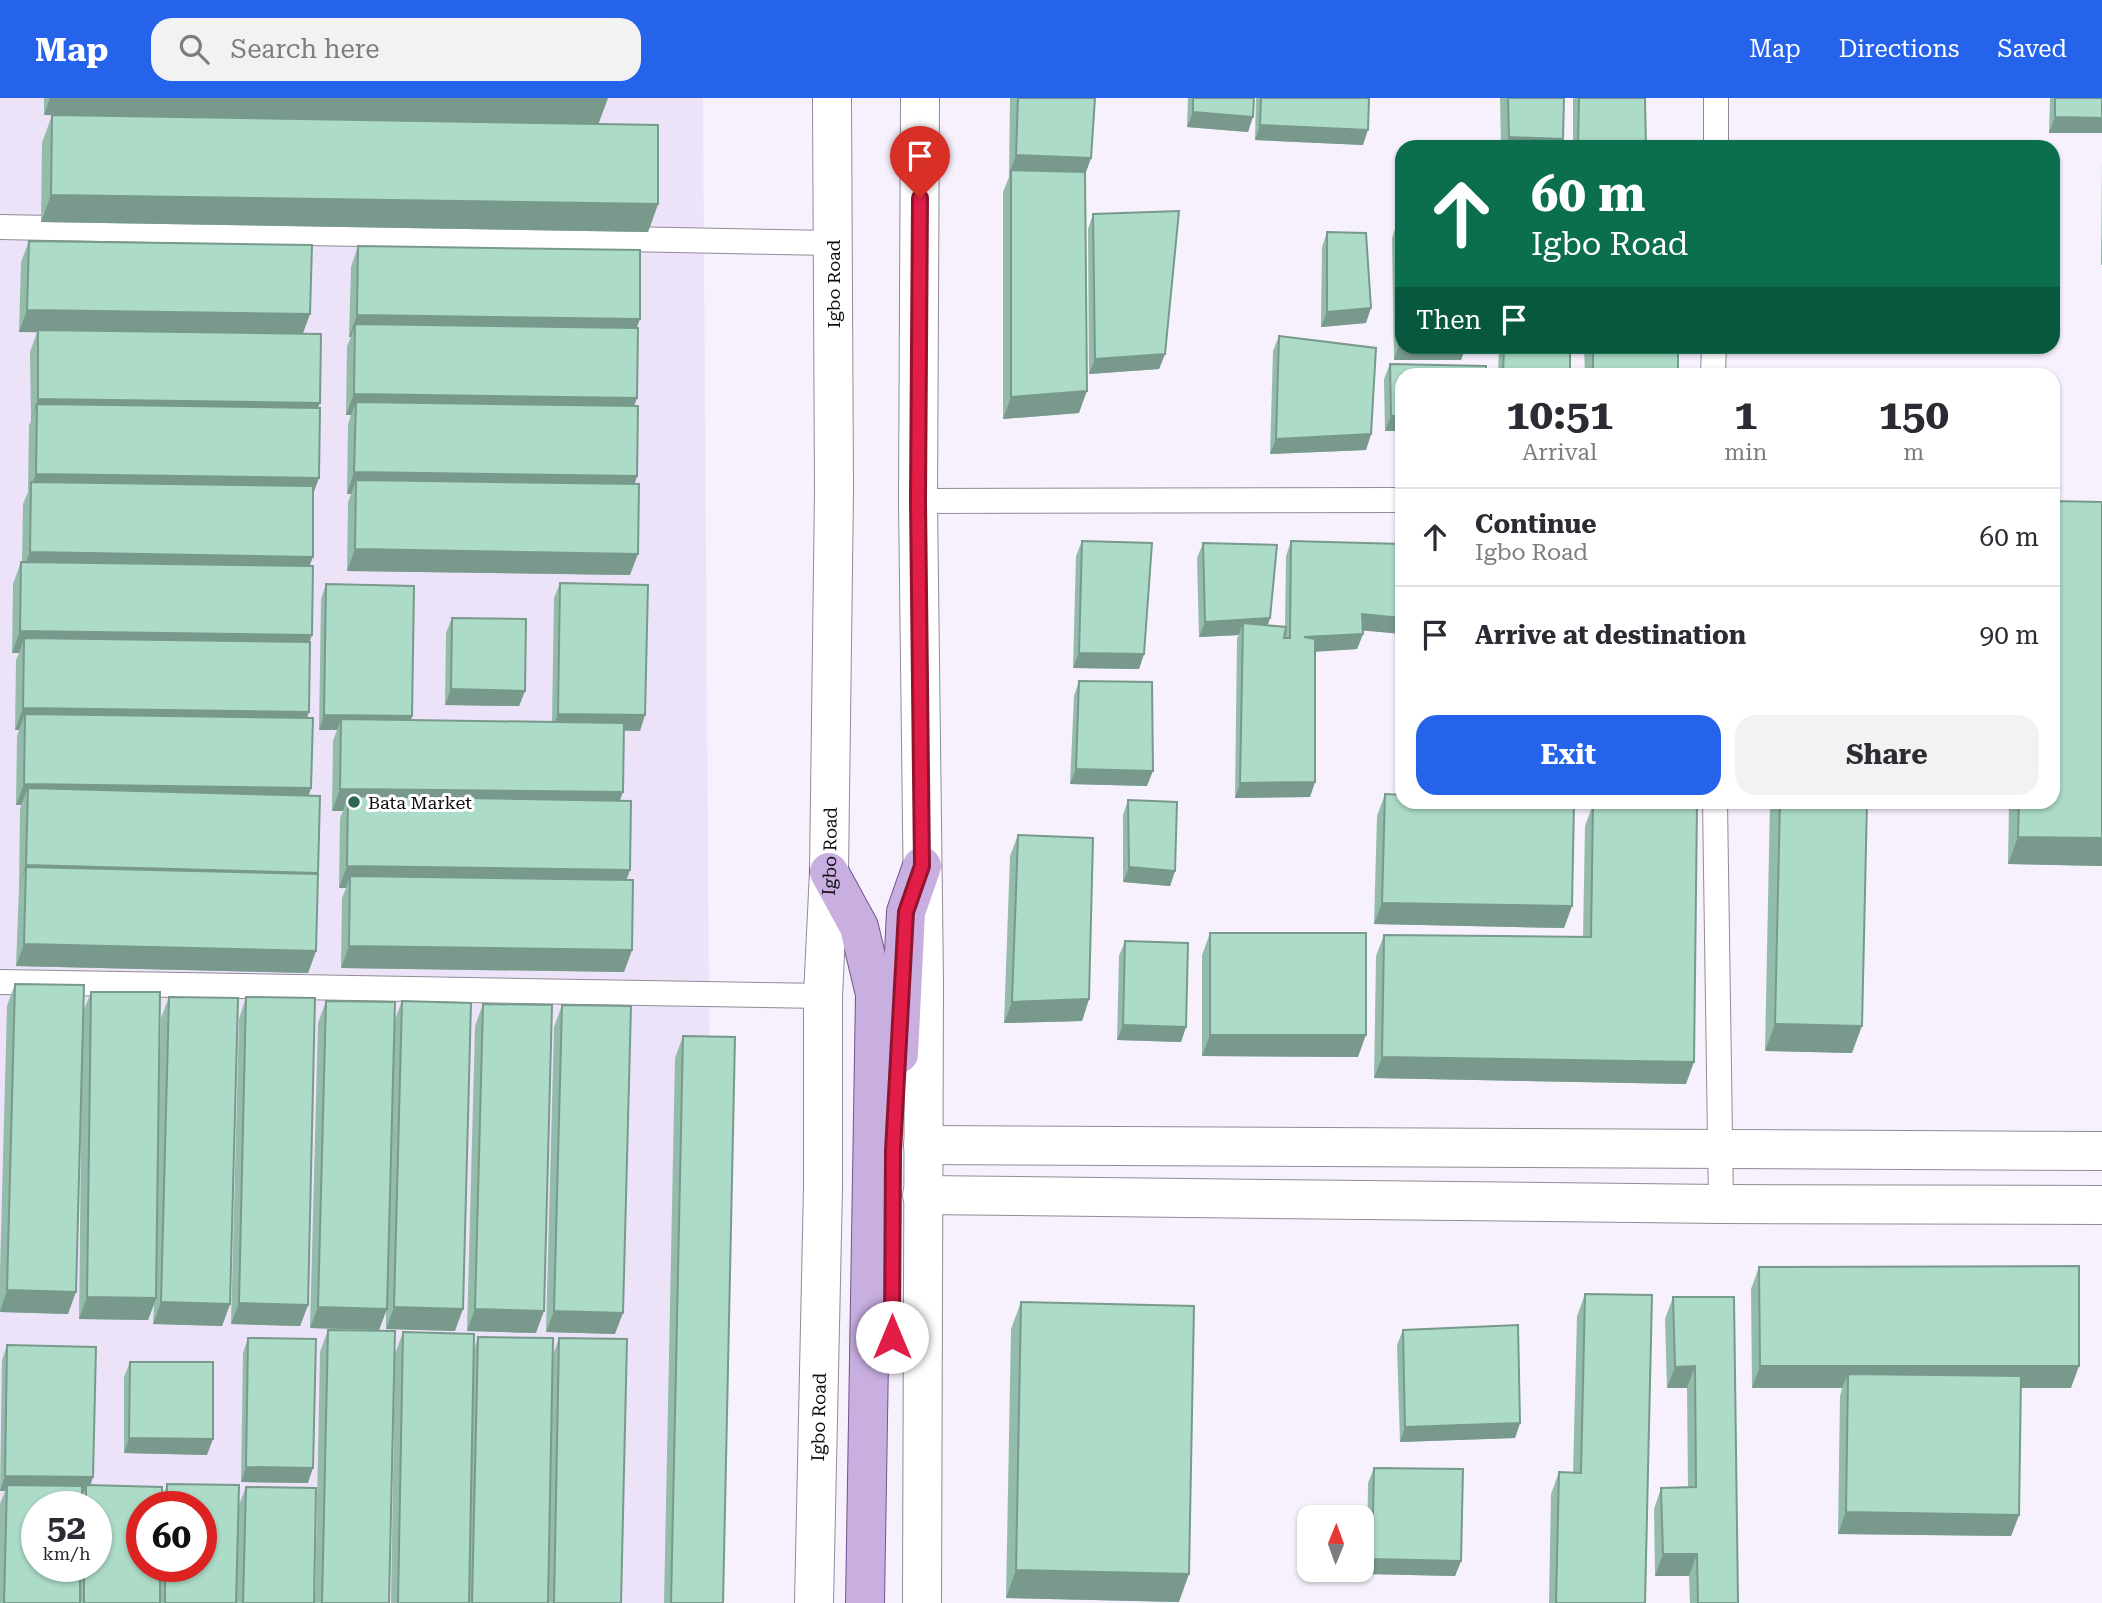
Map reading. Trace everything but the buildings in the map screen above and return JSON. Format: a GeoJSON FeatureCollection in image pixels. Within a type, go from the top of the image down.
{"type":"FeatureCollection","features":[{"type":"Feature","properties":{"kind":"main road"},"geometry":{"type":"LineString","coordinates":[[865,1603],[887,1076],[906,912],[922,866]]}},
{"type":"Feature","properties":{"kind":"main road"},"geometry":{"type":"LineString","coordinates":[[829,872],[859,927],[875,994],[887,1076],[893,1151],[891,1603]]}},
{"type":"Feature","properties":{"kind":"street","name":"Igbo Road"},"geometry":{"type":"LineString","coordinates":[[814,1603],[834,491],[832,98]]}},
{"type":"Feature","properties":{"kind":"street"},"geometry":{"type":"LineString","coordinates":[[920,98],[918,501],[922,866],[922,1603]]}},
{"type":"Feature","properties":{"kind":"street"},"geometry":{"type":"LineString","coordinates":[[923,1145],[2102,1151]]}},
{"type":"Feature","properties":{"kind":"street"},"geometry":{"type":"LineString","coordinates":[[922,1195],[1721,1204],[2102,1205]]}},
{"type":"Feature","properties":{"kind":"lane"},"geometry":{"type":"LineString","coordinates":[[1716,98],[1716,140]]}},
{"type":"Feature","properties":{"kind":"lane"},"geometry":{"type":"LineString","coordinates":[[0,227],[832,243]]}},
{"type":"Feature","properties":{"kind":"lane"},"geometry":{"type":"LineString","coordinates":[[918,501],[1395,500]]}},
{"type":"Feature","properties":{"kind":"lane"},"geometry":{"type":"LineString","coordinates":[[1716,809],[1721,1204]]}},
{"type":"Feature","properties":{"kind":"lane"},"geometry":{"type":"LineString","coordinates":[[0,982],[823,996]]}},
{"type":"Feature","properties":{"kind":"shaded area","name":"Bata Market"},"geometry":{"type":"Polygon","coordinates":[[[0,98],[703,98],[713,1603],[0,1603],[0,98]]]}},
{"type":"Feature","properties":{"kind":"place","name":"Bata Market"},"geometry":{"type":"Point","coordinates":[354,802]}},
{"type":"Feature","properties":{"kind":"route"},"geometry":{"type":"LineString","coordinates":[[892,1337],[893,1151],[906,912],[922,866],[918,501],[920,198]]}}]}
